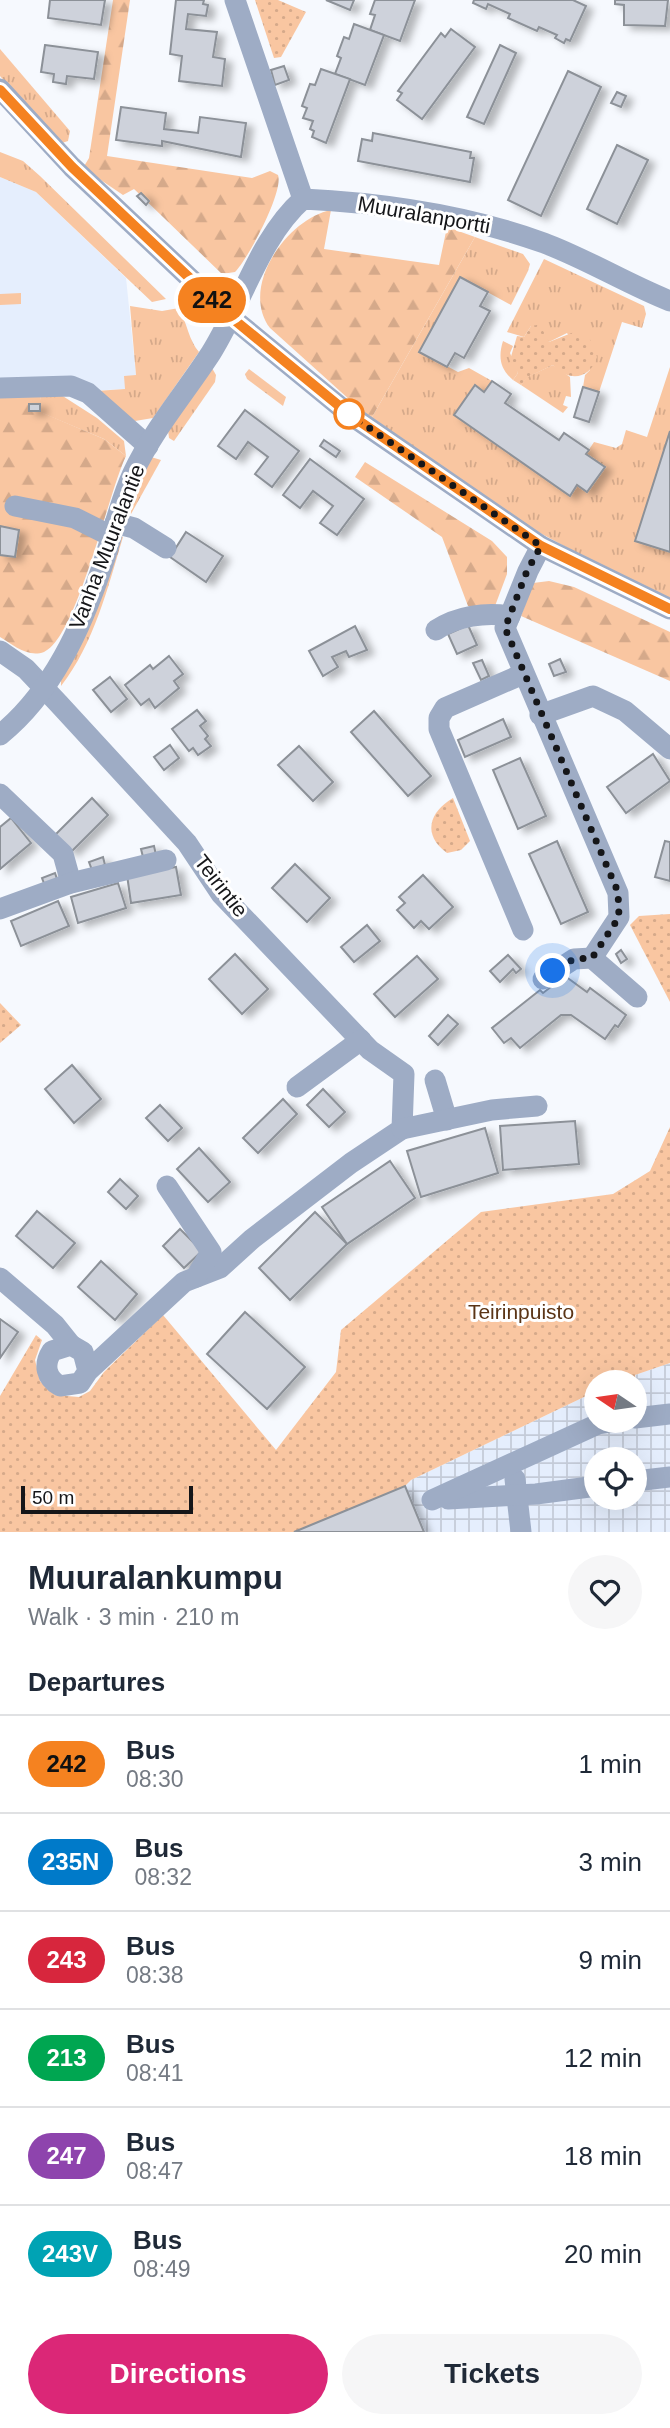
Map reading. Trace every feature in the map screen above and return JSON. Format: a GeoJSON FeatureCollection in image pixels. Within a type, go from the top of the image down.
{"type":"FeatureCollection","features":[{"type":"Feature","properties":{"kind":"street"},"geometry":{"type":"LineString","coordinates":[[232,318],[248,283],[288,212],[303,199],[235,0]]}},
{"type":"Feature","properties":{"kind":"street"},"geometry":{"type":"LineString","coordinates":[[0,89],[72,167],[232,318],[349,414],[541,546],[670,609]]}},
{"type":"Feature","properties":{"kind":"street","name":"Muuralanportti"},"geometry":{"type":"LineString","coordinates":[[303,199],[427,212],[482,222],[553,247],[670,301]]}},
{"type":"Feature","properties":{"kind":"street","name":"Vanha Muuralantie"},"geometry":{"type":"LineString","coordinates":[[0,735],[21,718],[45,690],[89,605],[133,472],[232,318]]}},
{"type":"Feature","properties":{"kind":"street"},"geometry":{"type":"LineString","coordinates":[[0,388],[71,386],[88,393],[148,446]]}},
{"type":"Feature","properties":{"kind":"street"},"geometry":{"type":"LineString","coordinates":[[15,506],[113,529],[134,528],[166,548]]}},
{"type":"Feature","properties":{"kind":"street"},"geometry":{"type":"LineString","coordinates":[[541,546],[505,628],[618,892],[619,917],[592,958]]}},
{"type":"Feature","properties":{"kind":"street"},"geometry":{"type":"LineString","coordinates":[[436,630],[472,615],[510,616]]}},
{"type":"Feature","properties":{"kind":"street","name":"Teirintie"},"geometry":{"type":"LineString","coordinates":[[0,651],[26,669],[187,842],[221,894],[360,1041],[404,1074],[402,1129]]}},
{"type":"Feature","properties":{"kind":"street"},"geometry":{"type":"LineString","coordinates":[[523,674],[445,708],[439,718],[439,729],[523,930]]}},
{"type":"Feature","properties":{"kind":"street"},"geometry":{"type":"LineString","coordinates":[[540,715],[593,696],[625,711],[670,748]]}},
{"type":"Feature","properties":{"kind":"street"},"geometry":{"type":"LineString","coordinates":[[2,801],[63,854],[71,883]]}},
{"type":"Feature","properties":{"kind":"street"},"geometry":{"type":"LineString","coordinates":[[0,909],[71,883],[166,860]]}},
{"type":"Feature","properties":{"kind":"street"},"geometry":{"type":"LineString","coordinates":[[543,979],[574,959],[592,958],[637,998]]}},
{"type":"Feature","properties":{"kind":"street"},"geometry":{"type":"LineString","coordinates":[[296,1087],[360,1041]]}},
{"type":"Feature","properties":{"kind":"street"},"geometry":{"type":"LineString","coordinates":[[435,1080],[447,1120]]}},
{"type":"Feature","properties":{"kind":"street"},"geometry":{"type":"LineString","coordinates":[[190,1280],[220,1268],[252,1239],[351,1163],[402,1129],[492,1110],[537,1106]]}},
{"type":"Feature","properties":{"kind":"street"},"geometry":{"type":"LineString","coordinates":[[71,1345],[52,1351],[46,1364],[50,1378],[67,1387],[80,1383],[88,1371],[190,1280],[211,1251],[167,1186]]}},
{"type":"Feature","properties":{"kind":"street"},"geometry":{"type":"LineString","coordinates":[[0,1278],[55,1325],[71,1345],[83,1352],[88,1371]]}},
{"type":"Feature","properties":{"kind":"street"},"geometry":{"type":"LineString","coordinates":[[648,1417],[670,1414]]}},
{"type":"Feature","properties":{"kind":"street"},"geometry":{"type":"LineString","coordinates":[[584,1430],[432,1500],[516,1493],[536,1494],[584,1488]]}},
{"type":"Feature","properties":{"kind":"street"},"geometry":{"type":"LineString","coordinates":[[513,1463],[521,1532]]}},
{"type":"Feature","properties":{"kind":"street"},"geometry":{"type":"LineString","coordinates":[[647,1480],[670,1477]]}},
{"type":"Feature","properties":{"kind":"shaded area"},"geometry":{"type":"Polygon","coordinates":[[[0,177],[36,192],[126,278],[136,375],[125,389],[0,396],[0,177]]]}},
{"type":"Feature","properties":{"kind":"shaded area"},"geometry":{"type":"Polygon","coordinates":[[[670,1363],[670,1532],[294,1532],[405,1486],[411,1480],[584,1397],[584,1433],[648,1433],[648,1371],[670,1363]]]}},
{"type":"Feature","properties":{"kind":"green space"},"geometry":{"type":"Polygon","coordinates":[[[113,0],[130,0],[107,156],[252,178],[270,171],[278,175],[276,195],[270,209],[256,240],[235,272],[222,274],[134,189],[123,195],[83,168],[89,158],[113,0]]]}},
{"type":"Feature","properties":{"kind":"green space"},"geometry":{"type":"Polygon","coordinates":[[[255,0],[278,0],[306,12],[281,57],[274,58],[255,0]]]}},
{"type":"Feature","properties":{"kind":"green space"},"geometry":{"type":"Polygon","coordinates":[[[0,49],[70,131],[68,141],[59,144],[0,76],[0,49]]]}},
{"type":"Feature","properties":{"kind":"green space"},"geometry":{"type":"Polygon","coordinates":[[[0,152],[23,161],[40,176],[166,299],[152,302],[36,192],[0,177],[0,152]]]}},
{"type":"Feature","properties":{"kind":"green space"},"geometry":{"type":"Polygon","coordinates":[[[331,210],[324,249],[439,265],[447,227],[475,237],[371,419],[270,328],[262,312],[260,294],[272,257],[284,240],[299,226],[314,216],[331,210]]]}},
{"type":"Feature","properties":{"kind":"green space"},"geometry":{"type":"Polygon","coordinates":[[[475,237],[523,254],[530,264],[528,271],[511,305],[460,277],[420,352],[458,372],[469,368],[492,381],[484,392],[474,385],[454,415],[570,496],[577,485],[587,492],[604,468],[586,454],[594,442],[616,448],[622,444],[626,430],[647,437],[670,367],[670,431],[635,541],[670,552],[670,598],[631,582],[499,511],[371,419],[475,237]]]}},
{"type":"Feature","properties":{"kind":"green space"},"geometry":{"type":"Polygon","coordinates":[[[544,259],[644,306],[646,314],[642,328],[622,322],[599,392],[583,387],[585,375],[590,370],[567,333],[549,342],[545,340],[544,333],[531,326],[524,337],[507,332],[544,259]]]}},
{"type":"Feature","properties":{"kind":"green space"},"geometry":{"type":"Polygon","coordinates":[[[21,293],[21,304],[0,305],[0,294],[21,293]]]}},
{"type":"Feature","properties":{"kind":"green space"},"geometry":{"type":"Polygon","coordinates":[[[130,306],[162,311],[179,308],[199,352],[153,418],[135,421],[96,391],[125,389],[124,376],[136,375],[130,306]]]}},
{"type":"Feature","properties":{"kind":"green space"},"geometry":{"type":"Polygon","coordinates":[[[531,326],[541,327],[549,342],[574,332],[589,337],[597,357],[594,365],[578,376],[565,374],[553,365],[528,377],[521,385],[513,380],[518,373],[510,360],[517,336],[524,337],[531,326]]]}},
{"type":"Feature","properties":{"kind":"green space"},"geometry":{"type":"Polygon","coordinates":[[[503,341],[513,346],[510,353],[518,373],[513,380],[505,372],[501,362],[503,341]]]}},
{"type":"Feature","properties":{"kind":"green space"},"geometry":{"type":"Polygon","coordinates":[[[553,365],[570,377],[571,397],[566,396],[563,405],[568,407],[563,413],[521,385],[527,377],[553,365]]]}},
{"type":"Feature","properties":{"kind":"green space"},"geometry":{"type":"Polygon","coordinates":[[[212,368],[216,375],[215,382],[174,441],[169,438],[168,430],[212,368]]]}},
{"type":"Feature","properties":{"kind":"green space"},"geometry":{"type":"Polygon","coordinates":[[[249,369],[286,397],[283,406],[247,379],[245,374],[249,369]]]}},
{"type":"Feature","properties":{"kind":"green space"},"geometry":{"type":"Polygon","coordinates":[[[58,393],[97,418],[124,441],[126,456],[104,439],[42,413],[40,394],[58,393]]]}},
{"type":"Feature","properties":{"kind":"green space"},"geometry":{"type":"Polygon","coordinates":[[[40,394],[43,413],[104,439],[126,456],[91,563],[68,621],[56,641],[44,652],[32,653],[21,650],[0,637],[0,396],[40,394]]]}},
{"type":"Feature","properties":{"kind":"green space"},"geometry":{"type":"Polygon","coordinates":[[[151,457],[161,460],[131,514],[128,507],[151,457]]]}},
{"type":"Feature","properties":{"kind":"green space"},"geometry":{"type":"Polygon","coordinates":[[[365,462],[492,541],[507,557],[507,574],[495,606],[468,606],[442,537],[355,477],[365,462]]]}},
{"type":"Feature","properties":{"kind":"green space"},"geometry":{"type":"Polygon","coordinates":[[[119,536],[123,537],[99,614],[73,670],[61,686],[61,680],[119,536]]]}},
{"type":"Feature","properties":{"kind":"green space"},"geometry":{"type":"Polygon","coordinates":[[[549,581],[574,587],[670,632],[670,681],[521,616],[533,583],[549,581]]]}},
{"type":"Feature","properties":{"kind":"green space"},"geometry":{"type":"Polygon","coordinates":[[[453,798],[470,841],[461,850],[447,853],[434,839],[432,824],[438,810],[453,798]]]}},
{"type":"Feature","properties":{"kind":"green space"},"geometry":{"type":"Polygon","coordinates":[[[670,914],[670,1002],[630,925],[639,916],[670,914]]]}},
{"type":"Feature","properties":{"kind":"green space"},"geometry":{"type":"Polygon","coordinates":[[[0,1003],[21,1025],[0,1043],[0,1003]]]}},
{"type":"Feature","properties":{"kind":"green space","name":"Teirinpuisto"},"geometry":{"type":"Polygon","coordinates":[[[670,1127],[670,1363],[648,1371],[584,1370],[584,1397],[411,1480],[405,1486],[294,1532],[0,1532],[0,1396],[36,1335],[42,1340],[35,1360],[40,1381],[55,1395],[79,1397],[90,1391],[104,1372],[163,1315],[276,1450],[336,1372],[341,1330],[481,1212],[613,1194],[650,1171],[670,1127]]]}},
{"type":"Feature","properties":{"kind":"building"},"geometry":{"type":"Polygon","coordinates":[[[50,0],[105,0],[101,25],[48,18],[50,0]]]}},
{"type":"Feature","properties":{"kind":"building"},"geometry":{"type":"Polygon","coordinates":[[[176,0],[204,0],[203,4],[208,5],[206,16],[188,14],[186,29],[217,32],[213,57],[225,59],[222,86],[179,81],[182,56],[170,54],[176,0]]]}},
{"type":"Feature","properties":{"kind":"building"},"geometry":{"type":"Polygon","coordinates":[[[326,0],[354,0],[350,10],[326,0]]]}},
{"type":"Feature","properties":{"kind":"building"},"geometry":{"type":"Polygon","coordinates":[[[375,0],[415,0],[400,41],[370,30],[375,15],[370,14],[375,0]]]}},
{"type":"Feature","properties":{"kind":"building"},"geometry":{"type":"Polygon","coordinates":[[[474,0],[573,0],[586,6],[570,41],[566,39],[564,43],[555,38],[557,35],[539,27],[537,31],[508,18],[510,14],[488,4],[486,9],[473,3],[474,0]]]}},
{"type":"Feature","properties":{"kind":"building"},"geometry":{"type":"Polygon","coordinates":[[[615,0],[668,0],[665,26],[624,25],[624,5],[615,4],[615,0]]]}},
{"type":"Feature","properties":{"kind":"building"},"geometry":{"type":"Polygon","coordinates":[[[354,24],[384,35],[365,85],[335,74],[341,58],[337,56],[344,37],[349,39],[354,24]]]}},
{"type":"Feature","properties":{"kind":"building"},"geometry":{"type":"Polygon","coordinates":[[[451,29],[475,47],[422,119],[397,100],[402,93],[398,91],[441,33],[445,37],[451,29]]]}},
{"type":"Feature","properties":{"kind":"building"},"geometry":{"type":"Polygon","coordinates":[[[45,45],[98,52],[94,79],[67,76],[66,84],[53,82],[54,74],[41,72],[45,45]]]}},
{"type":"Feature","properties":{"kind":"building"},"geometry":{"type":"Polygon","coordinates":[[[500,45],[516,53],[484,124],[467,117],[500,45]]]}},
{"type":"Feature","properties":{"kind":"building"},"geometry":{"type":"Polygon","coordinates":[[[284,66],[289,80],[275,85],[271,70],[284,66]]]}},
{"type":"Feature","properties":{"kind":"building"},"geometry":{"type":"Polygon","coordinates":[[[321,69],[350,79],[326,143],[312,137],[314,131],[310,129],[313,121],[303,118],[307,108],[302,106],[310,84],[315,85],[321,69]]]}},
{"type":"Feature","properties":{"kind":"building"},"geometry":{"type":"Polygon","coordinates":[[[568,71],[601,87],[541,216],[508,200],[568,71]]]}},
{"type":"Feature","properties":{"kind":"building"},"geometry":{"type":"Polygon","coordinates":[[[617,92],[626,96],[621,107],[611,103],[617,92]]]}},
{"type":"Feature","properties":{"kind":"building"},"geometry":{"type":"Polygon","coordinates":[[[121,107],[166,113],[164,129],[198,133],[200,117],[246,123],[241,157],[162,141],[162,146],[116,140],[121,107]]]}},
{"type":"Feature","properties":{"kind":"building"},"geometry":{"type":"Polygon","coordinates":[[[373,133],[471,152],[470,158],[474,158],[470,182],[358,161],[362,139],[372,141],[373,133]]]}},
{"type":"Feature","properties":{"kind":"building"},"geometry":{"type":"Polygon","coordinates":[[[617,145],[648,160],[617,224],[587,209],[617,145]]]}},
{"type":"Feature","properties":{"kind":"building"},"geometry":{"type":"Polygon","coordinates":[[[141,193],[149,201],[146,205],[137,196],[141,193]]]}},
{"type":"Feature","properties":{"kind":"building"},"geometry":{"type":"Polygon","coordinates":[[[460,277],[488,292],[480,306],[490,311],[464,358],[455,353],[447,367],[419,352],[460,277]]]}},
{"type":"Feature","properties":{"kind":"building"},"geometry":{"type":"Polygon","coordinates":[[[492,381],[511,394],[505,403],[559,440],[564,433],[589,450],[586,454],[605,467],[587,492],[577,485],[570,496],[454,415],[475,385],[484,392],[492,381]]]}},
{"type":"Feature","properties":{"kind":"building"},"geometry":{"type":"Polygon","coordinates":[[[583,387],[599,392],[589,422],[574,417],[583,387]]]}},
{"type":"Feature","properties":{"kind":"building"},"geometry":{"type":"Polygon","coordinates":[[[29,404],[40,404],[40,411],[29,411],[29,404]]]}},
{"type":"Feature","properties":{"kind":"building"},"geometry":{"type":"Polygon","coordinates":[[[245,410],[299,451],[272,487],[255,474],[268,457],[248,442],[236,459],[218,446],[245,410]]]}},
{"type":"Feature","properties":{"kind":"building"},"geometry":{"type":"Polygon","coordinates":[[[670,431],[670,552],[635,541],[670,431]]]}},
{"type":"Feature","properties":{"kind":"building"},"geometry":{"type":"Polygon","coordinates":[[[324,440],[340,451],[336,457],[320,446],[324,440]]]}},
{"type":"Feature","properties":{"kind":"building"},"geometry":{"type":"Polygon","coordinates":[[[310,459],[364,499],[337,535],[320,523],[333,506],[313,491],[300,508],[283,495],[310,459]]]}},
{"type":"Feature","properties":{"kind":"building"},"geometry":{"type":"Polygon","coordinates":[[[0,526],[19,530],[15,557],[0,555],[0,526]]]}},
{"type":"Feature","properties":{"kind":"building"},"geometry":{"type":"Polygon","coordinates":[[[186,532],[223,556],[206,582],[170,557],[186,532]]]}},
{"type":"Feature","properties":{"kind":"building"},"geometry":{"type":"Polygon","coordinates":[[[468,625],[477,645],[457,654],[448,634],[468,625]]]}},
{"type":"Feature","properties":{"kind":"building"},"geometry":{"type":"Polygon","coordinates":[[[355,626],[367,650],[349,657],[346,651],[332,657],[338,667],[323,676],[309,651],[355,626]]]}},
{"type":"Feature","properties":{"kind":"building"},"geometry":{"type":"Polygon","coordinates":[[[169,656],[183,674],[174,681],[179,688],[155,708],[149,699],[141,705],[125,685],[150,665],[153,669],[169,656]]]}},
{"type":"Feature","properties":{"kind":"building"},"geometry":{"type":"Polygon","coordinates":[[[560,659],[566,672],[554,676],[549,664],[560,659]]]}},
{"type":"Feature","properties":{"kind":"building"},"geometry":{"type":"Polygon","coordinates":[[[482,660],[489,676],[481,680],[473,663],[482,660]]]}},
{"type":"Feature","properties":{"kind":"building"},"geometry":{"type":"Polygon","coordinates":[[[110,677],[127,699],[111,712],[93,690],[110,677]]]}},
{"type":"Feature","properties":{"kind":"building"},"geometry":{"type":"Polygon","coordinates":[[[197,710],[206,721],[200,726],[208,736],[205,739],[211,746],[198,755],[193,748],[189,751],[172,729],[197,710]]]}},
{"type":"Feature","properties":{"kind":"building"},"geometry":{"type":"Polygon","coordinates":[[[374,711],[431,776],[408,796],[351,732],[374,711]]]}},
{"type":"Feature","properties":{"kind":"building"},"geometry":{"type":"Polygon","coordinates":[[[503,719],[511,737],[465,757],[458,740],[503,719]]]}},
{"type":"Feature","properties":{"kind":"building"},"geometry":{"type":"Polygon","coordinates":[[[170,745],[179,758],[164,770],[154,757],[170,745]]]}},
{"type":"Feature","properties":{"kind":"building"},"geometry":{"type":"Polygon","coordinates":[[[299,746],[333,782],[313,801],[278,765],[299,746]]]}},
{"type":"Feature","properties":{"kind":"building"},"geometry":{"type":"Polygon","coordinates":[[[653,754],[670,781],[626,813],[607,787],[653,754]]]}},
{"type":"Feature","properties":{"kind":"building"},"geometry":{"type":"Polygon","coordinates":[[[520,758],[546,816],[518,829],[493,770],[520,758]]]}},
{"type":"Feature","properties":{"kind":"building"},"geometry":{"type":"Polygon","coordinates":[[[92,798],[108,815],[71,852],[55,835],[92,798]]]}},
{"type":"Feature","properties":{"kind":"building"},"geometry":{"type":"Polygon","coordinates":[[[11,818],[31,843],[0,869],[0,827],[11,818]]]}},
{"type":"Feature","properties":{"kind":"building"},"geometry":{"type":"Polygon","coordinates":[[[557,841],[588,912],[561,924],[529,854],[557,841]]]}},
{"type":"Feature","properties":{"kind":"building"},"geometry":{"type":"Polygon","coordinates":[[[665,841],[670,842],[670,881],[655,877],[665,841]]]}},
{"type":"Feature","properties":{"kind":"building"},"geometry":{"type":"Polygon","coordinates":[[[154,846],[156,855],[143,857],[141,849],[154,846]]]}},
{"type":"Feature","properties":{"kind":"building"},"geometry":{"type":"Polygon","coordinates":[[[103,857],[105,865],[92,870],[89,862],[103,857]]]}},
{"type":"Feature","properties":{"kind":"building"},"geometry":{"type":"Polygon","coordinates":[[[295,864],[330,898],[307,922],[272,888],[295,864]]]}},
{"type":"Feature","properties":{"kind":"building"},"geometry":{"type":"Polygon","coordinates":[[[176,867],[181,895],[131,903],[127,875],[176,867]]]}},
{"type":"Feature","properties":{"kind":"building"},"geometry":{"type":"Polygon","coordinates":[[[55,873],[58,882],[45,886],[42,878],[55,873]]]}},
{"type":"Feature","properties":{"kind":"building"},"geometry":{"type":"Polygon","coordinates":[[[423,875],[453,907],[429,929],[421,921],[414,928],[397,910],[405,903],[399,897],[423,875]]]}},
{"type":"Feature","properties":{"kind":"building"},"geometry":{"type":"Polygon","coordinates":[[[118,883],[126,908],[78,923],[71,897],[118,883]]]}},
{"type":"Feature","properties":{"kind":"building"},"geometry":{"type":"Polygon","coordinates":[[[58,901],[69,926],[21,946],[11,921],[58,901]]]}},
{"type":"Feature","properties":{"kind":"building"},"geometry":{"type":"Polygon","coordinates":[[[367,925],[380,941],[354,962],[341,947],[367,925]]]}},
{"type":"Feature","properties":{"kind":"building"},"geometry":{"type":"Polygon","coordinates":[[[621,950],[627,959],[621,963],[616,954],[621,950]]]}},
{"type":"Feature","properties":{"kind":"building"},"geometry":{"type":"Polygon","coordinates":[[[235,954],[268,989],[242,1014],[209,979],[235,954]]]}},
{"type":"Feature","properties":{"kind":"building"},"geometry":{"type":"Polygon","coordinates":[[[508,955],[521,969],[516,973],[513,969],[500,982],[490,971],[508,955]]]}},
{"type":"Feature","properties":{"kind":"building"},"geometry":{"type":"Polygon","coordinates":[[[417,956],[438,979],[395,1017],[374,994],[417,956]]]}},
{"type":"Feature","properties":{"kind":"building"},"geometry":{"type":"Polygon","coordinates":[[[565,976],[587,992],[590,988],[626,1015],[618,1027],[615,1025],[605,1039],[571,1015],[561,1015],[520,1048],[511,1038],[504,1043],[492,1028],[540,990],[543,993],[565,976]]]}},
{"type":"Feature","properties":{"kind":"building"},"geometry":{"type":"Polygon","coordinates":[[[448,1015],[458,1024],[438,1045],[429,1036],[448,1015]]]}},
{"type":"Feature","properties":{"kind":"building"},"geometry":{"type":"Polygon","coordinates":[[[72,1065],[101,1099],[74,1123],[45,1089],[72,1065]]]}},
{"type":"Feature","properties":{"kind":"building"},"geometry":{"type":"Polygon","coordinates":[[[323,1089],[345,1112],[329,1127],[307,1105],[323,1089]]]}},
{"type":"Feature","properties":{"kind":"building"},"geometry":{"type":"Polygon","coordinates":[[[283,1099],[297,1114],[258,1153],[243,1138],[283,1099]]]}},
{"type":"Feature","properties":{"kind":"building"},"geometry":{"type":"Polygon","coordinates":[[[160,1105],[182,1128],[168,1141],[146,1118],[160,1105]]]}},
{"type":"Feature","properties":{"kind":"building"},"geometry":{"type":"Polygon","coordinates":[[[575,1121],[579,1164],[503,1170],[500,1126],[575,1121]]]}},
{"type":"Feature","properties":{"kind":"building"},"geometry":{"type":"Polygon","coordinates":[[[485,1128],[498,1173],[421,1197],[407,1151],[485,1128]]]}},
{"type":"Feature","properties":{"kind":"building"},"geometry":{"type":"Polygon","coordinates":[[[199,1148],[230,1182],[208,1202],[177,1169],[199,1148]]]}},
{"type":"Feature","properties":{"kind":"building"},"geometry":{"type":"Polygon","coordinates":[[[390,1161],[415,1198],[347,1244],[322,1207],[390,1161]]]}},
{"type":"Feature","properties":{"kind":"building"},"geometry":{"type":"Polygon","coordinates":[[[120,1179],[138,1196],[126,1209],[108,1192],[120,1179]]]}},
{"type":"Feature","properties":{"kind":"building"},"geometry":{"type":"Polygon","coordinates":[[[37,1211],[75,1243],[53,1268],[16,1236],[37,1211]]]}},
{"type":"Feature","properties":{"kind":"building"},"geometry":{"type":"Polygon","coordinates":[[[315,1212],[347,1244],[290,1300],[259,1268],[315,1212]]]}},
{"type":"Feature","properties":{"kind":"building"},"geometry":{"type":"Polygon","coordinates":[[[180,1229],[202,1251],[184,1268],[163,1246],[180,1229]]]}},
{"type":"Feature","properties":{"kind":"building"},"geometry":{"type":"Polygon","coordinates":[[[101,1261],[137,1294],[115,1320],[78,1287],[101,1261]]]}},
{"type":"Feature","properties":{"kind":"building"},"geometry":{"type":"Polygon","coordinates":[[[245,1312],[305,1367],[267,1409],[207,1354],[245,1312]]]}},
{"type":"Feature","properties":{"kind":"building"},"geometry":{"type":"Polygon","coordinates":[[[0,1319],[18,1332],[0,1358],[0,1319]]]}},
{"type":"Feature","properties":{"kind":"building"},"geometry":{"type":"Polygon","coordinates":[[[405,1486],[424,1532],[294,1532],[405,1486]]]}},
{"type":"Feature","properties":{"kind":"bus line","name":"242"},"geometry":{"type":"LineString","coordinates":[[0,90],[72,167],[232,318],[349,414],[541,546],[670,609]]}},
{"type":"Feature","properties":{"kind":"route"},"geometry":{"type":"LineString","coordinates":[[349,414],[541,546],[527,571],[505,628],[545,727],[618,892],[619,917],[592,958],[574,959],[553,971]]}}]}
